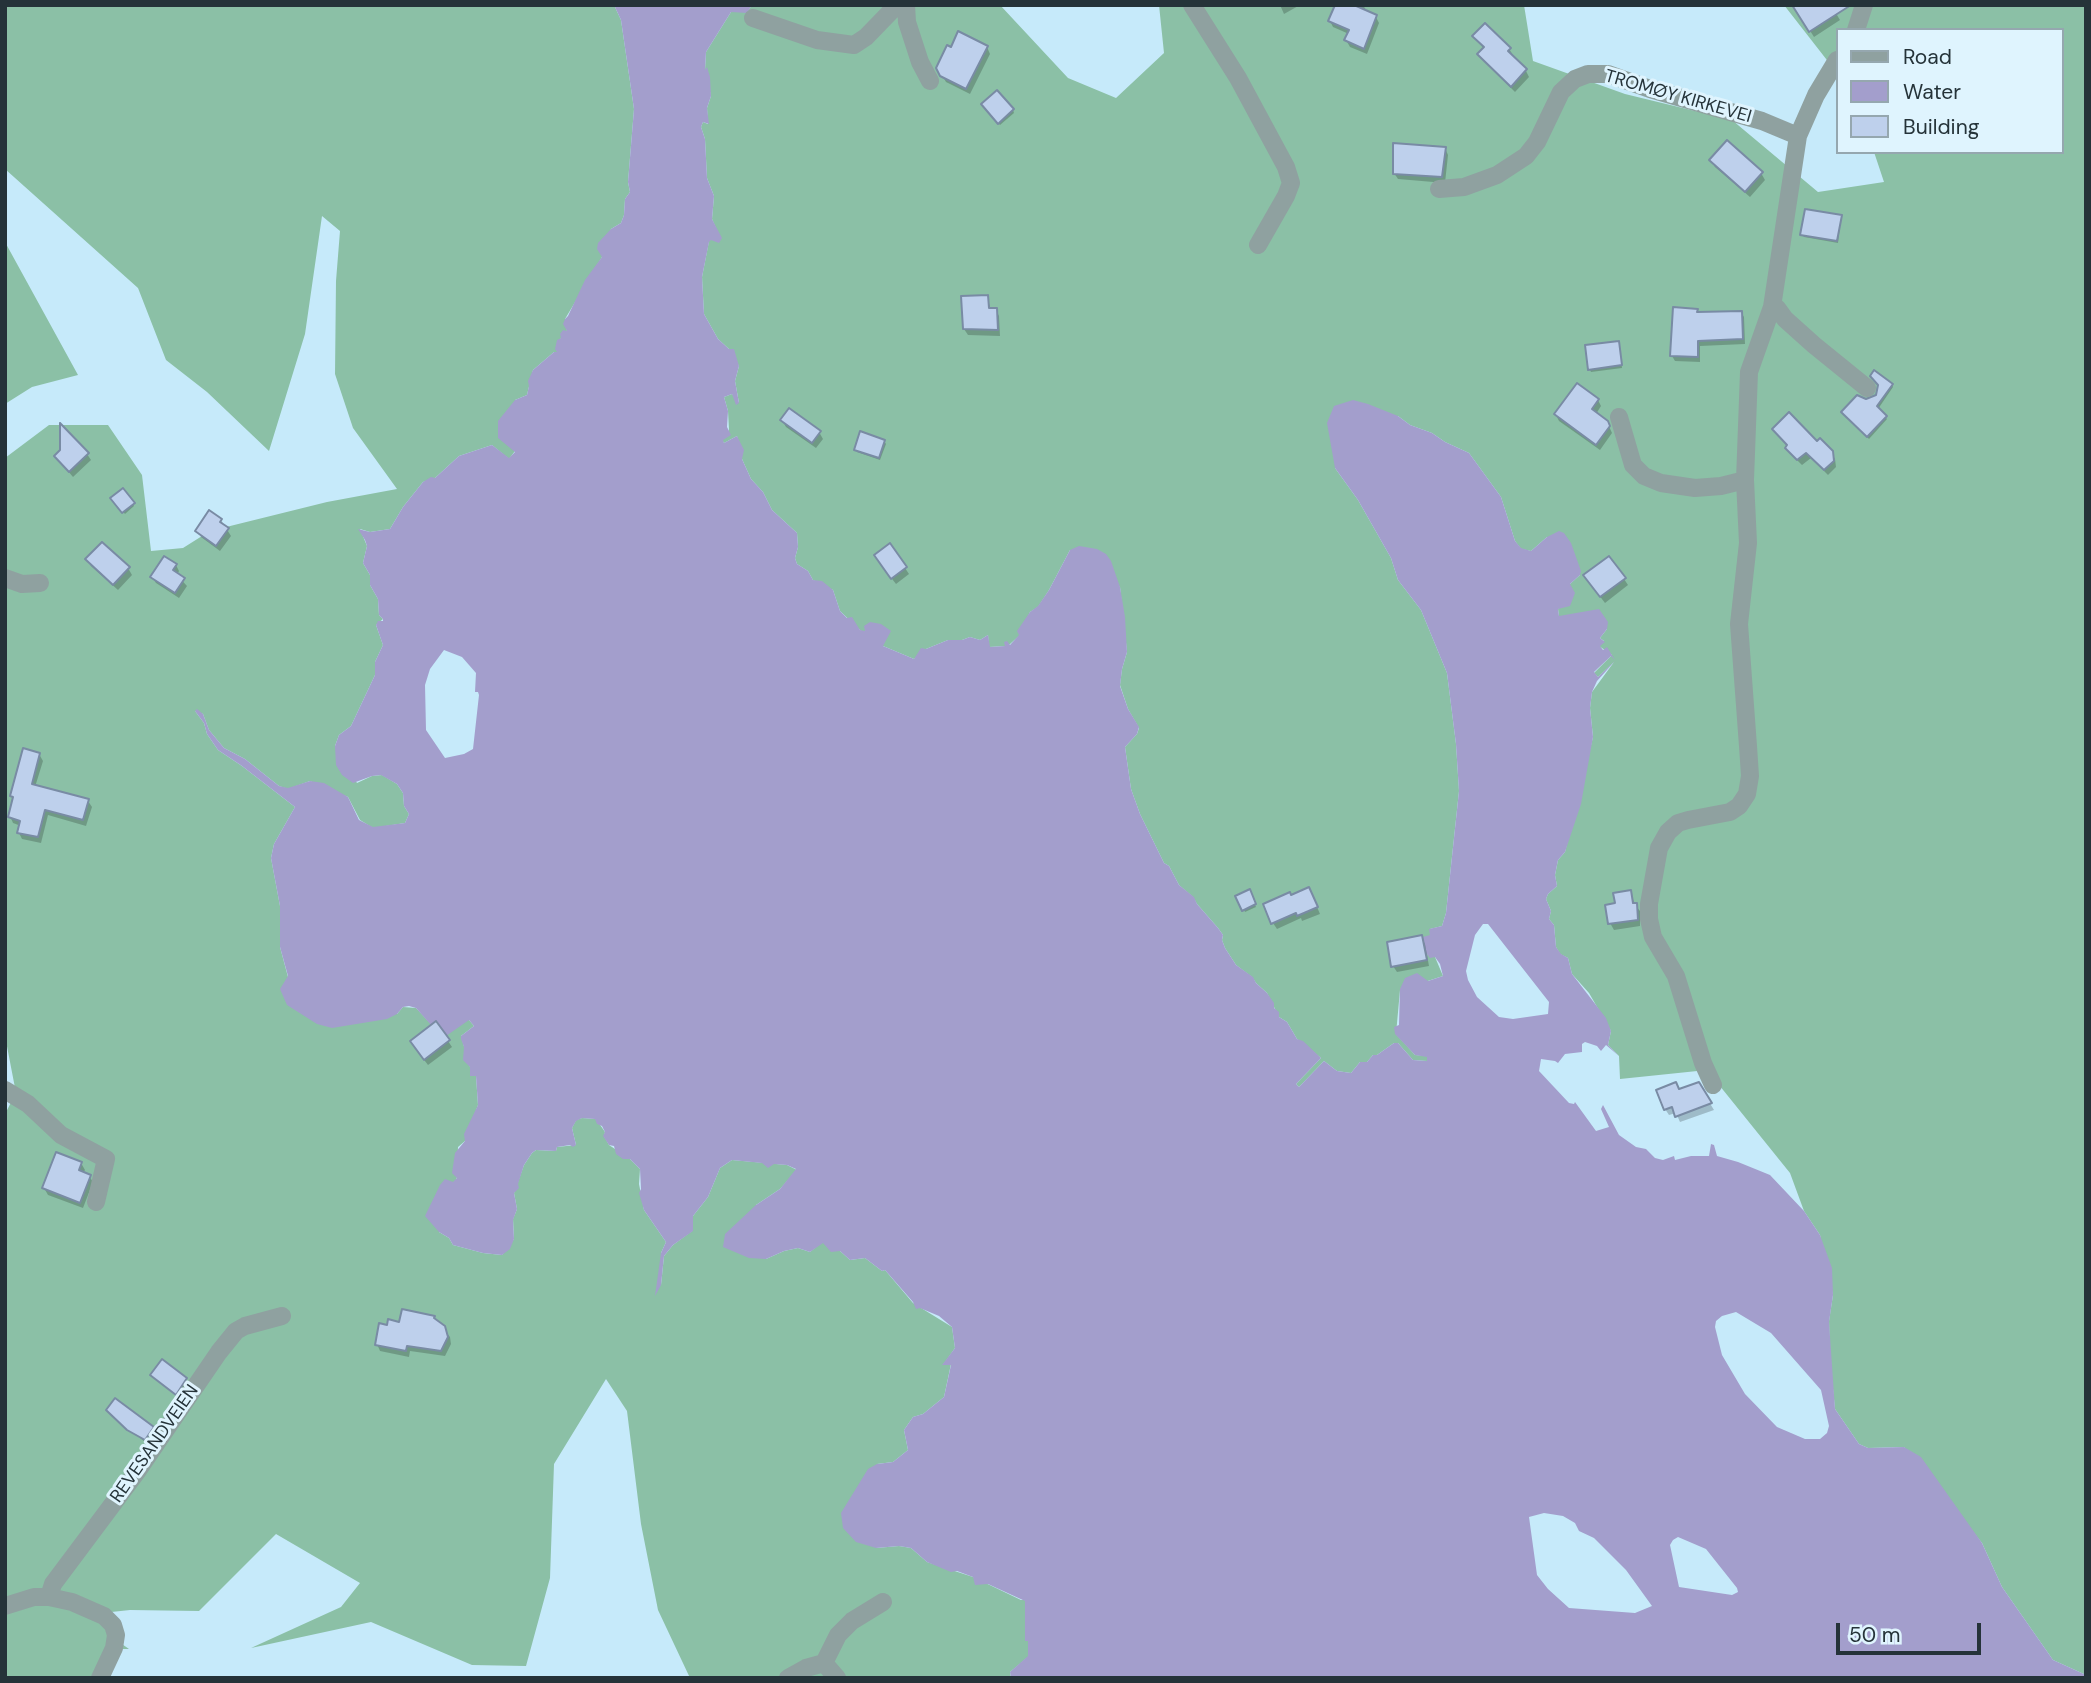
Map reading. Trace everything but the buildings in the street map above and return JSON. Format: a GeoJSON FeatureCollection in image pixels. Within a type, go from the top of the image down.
{"type":"FeatureCollection","features":[{"type":"Feature","properties":{"kind":"street"},"geometry":{"type":"LineString","coordinates":[[753,18],[817,40],[853,45],[866,37],[897,5]]}},
{"type":"Feature","properties":{"kind":"street"},"geometry":{"type":"LineString","coordinates":[[906,5],[907,22],[920,62],[930,81]]}},
{"type":"Feature","properties":{"kind":"street"},"geometry":{"type":"LineString","coordinates":[[1192,5],[1238,78],[1286,167],[1291,183],[1258,245]]}},
{"type":"Feature","properties":{"kind":"street"},"geometry":{"type":"LineString","coordinates":[[1857,28],[1864,5]]}},
{"type":"Feature","properties":{"kind":"street"},"geometry":{"type":"LineString","coordinates":[[1713,1085],[1676,976],[1653,937],[1649,904],[1659,848],[1668,832],[1678,823],[1730,812],[1739,806],[1747,794],[1748,746],[1739,624],[1748,542],[1745,480],[1749,372],[1772,307],[1798,136],[1816,94],[1836,63]]}},
{"type":"Feature","properties":{"kind":"street","name":"TROMØY KIRKEVEI"},"geometry":{"type":"LineString","coordinates":[[1439,189],[1464,187],[1497,175],[1526,156],[1538,142],[1562,92],[1575,79],[1588,74],[1608,74],[1762,121],[1798,136]]}},
{"type":"Feature","properties":{"kind":"street"},"geometry":{"type":"LineString","coordinates":[[1772,307],[1777,308],[1785,319],[1814,345],[1867,388]]}},
{"type":"Feature","properties":{"kind":"street"},"geometry":{"type":"LineString","coordinates":[[1619,417],[1633,465],[1644,476],[1661,483],[1695,488],[1721,486],[1745,480]]}},
{"type":"Feature","properties":{"kind":"street"},"geometry":{"type":"LineString","coordinates":[[5,578],[22,584],[40,583]]}},
{"type":"Feature","properties":{"kind":"street"},"geometry":{"type":"LineString","coordinates":[[5,1090],[28,1104],[61,1135],[106,1159],[96,1202]]}},
{"type":"Feature","properties":{"kind":"street","name":"REVESANDVEIEN"},"geometry":{"type":"LineString","coordinates":[[49,1597],[53,1584],[139,1469],[236,1331],[282,1316]]}},
{"type":"Feature","properties":{"kind":"street"},"geometry":{"type":"LineString","coordinates":[[5,1606],[34,1597],[49,1597],[72,1602],[104,1616],[113,1625],[116,1635],[114,1648],[100,1678]]}},
{"type":"Feature","properties":{"kind":"street"},"geometry":{"type":"LineString","coordinates":[[824,1664],[838,1635],[852,1621],[883,1602]]}},
{"type":"Feature","properties":{"kind":"street"},"geometry":{"type":"LineString","coordinates":[[788,1678],[806,1668],[824,1664]]}},
{"type":"Feature","properties":{"kind":"street"},"geometry":{"type":"LineString","coordinates":[[824,1664],[837,1678]]}},
{"type":"Feature","properties":{"kind":"green space"},"geometry":{"type":"Polygon","coordinates":[[[5,5],[614,5],[621,20],[634,109],[628,182],[630,192],[625,199],[621,223],[611,229],[602,257],[565,319],[567,331],[561,338],[557,353],[554,352],[533,370],[527,395],[515,400],[515,451],[509,459],[492,445],[459,456],[435,478],[423,482],[390,529],[370,532],[360,529],[367,546],[363,563],[370,575],[370,585],[378,599],[379,615],[383,619],[376,625],[383,645],[375,662],[375,675],[351,726],[339,735],[335,746],[357,783],[382,775],[397,784],[403,793],[404,806],[409,814],[405,823],[373,828],[360,820],[348,797],[310,781],[288,789],[279,786],[245,759],[224,748],[209,730],[203,714],[195,711],[218,750],[295,807],[274,844],[271,858],[280,906],[280,947],[288,977],[397,1014],[403,1007],[416,1008],[431,1024],[436,1021],[469,1020],[474,1026],[461,1036],[470,1067],[476,1076],[478,1105],[465,1141],[458,1147],[457,1177],[439,1232],[449,1238],[453,1245],[502,1255],[514,1239],[513,1219],[517,1209],[514,1193],[524,1165],[532,1153],[536,1150],[556,1151],[557,1147],[576,1145],[572,1128],[576,1120],[596,1119],[605,1132],[604,1136],[609,1145],[640,1169],[639,1184],[644,1210],[666,1242],[661,1253],[661,1285],[664,1256],[673,1245],[692,1231],[693,1216],[708,1197],[720,1168],[732,1160],[787,1165],[797,1170],[780,1189],[756,1205],[766,1259],[798,1248],[810,1252],[822,1242],[840,1251],[850,1260],[865,1258],[882,1271],[885,1270],[913,1303],[952,1327],[955,1348],[943,1365],[951,1364],[944,1397],[923,1414],[913,1417],[904,1430],[908,1450],[893,1462],[877,1464],[876,1548],[911,1548],[927,1562],[973,1577],[1025,1600],[1025,1640],[1028,1641],[1028,1657],[1010,1672],[1011,1678],[690,1678],[658,1610],[641,1524],[627,1411],[606,1379],[554,1464],[550,1578],[526,1666],[472,1665],[371,1622],[251,1648],[341,1607],[360,1583],[276,1534],[199,1611],[130,1610],[102,1613],[119,1642],[129,1649],[117,1649],[107,1678],[5,1678],[5,1114],[16,1093],[5,1036],[5,458],[49,425],[108,425],[142,475],[151,551],[183,548],[210,531],[327,502],[397,489],[353,428],[335,374],[336,281],[340,231],[322,216],[305,334],[269,451],[207,392],[166,360],[138,288],[5,169],[5,5]]]}},
{"type":"Feature","properties":{"kind":"green space"},"geometry":{"type":"Polygon","coordinates":[[[752,5],[1000,5],[1068,78],[1116,98],[1164,53],[1159,5],[1524,5],[1533,61],[1625,94],[1732,120],[1818,192],[1884,182],[1875,154],[2063,154],[2063,28],[1836,28],[1836,72],[1784,5],[2086,5],[2086,1675],[2053,1660],[2002,1587],[1982,1543],[1904,1447],[1868,1448],[1859,1444],[1835,1409],[1829,1321],[1833,1295],[1820,1235],[1804,1211],[1790,1173],[1707,1070],[1620,1079],[1619,1056],[1608,1045],[1611,1031],[1589,993],[1572,974],[1568,958],[1560,954],[1556,947],[1554,925],[1549,919],[1551,911],[1546,899],[1557,886],[1555,875],[1558,860],[1565,852],[1593,737],[1590,708],[1592,692],[1614,662],[1598,677],[1594,673],[1612,655],[1599,646],[1604,641],[1600,638],[1607,629],[1559,616],[1558,609],[1570,584],[1580,575],[1547,537],[1531,551],[1521,549],[1515,541],[1501,497],[1469,453],[1432,433],[1410,425],[1398,416],[1335,468],[1358,500],[1391,558],[1398,580],[1421,610],[1447,673],[1459,791],[1446,913],[1442,926],[1430,929],[1435,957],[1443,976],[1400,990],[1396,1034],[1415,1055],[1427,1056],[1427,1061],[1413,1060],[1398,1043],[1394,1043],[1373,1055],[1367,1062],[1360,1062],[1351,1073],[1337,1071],[1324,1061],[1299,1087],[1296,1084],[1321,1058],[1297,1039],[1287,1022],[1279,1017],[1267,993],[1236,965],[1225,948],[1223,935],[1193,897],[1179,885],[1169,866],[1164,863],[1131,789],[1125,747],[1139,728],[1128,709],[1120,685],[1127,652],[1120,587],[1070,550],[1049,590],[1038,607],[1030,612],[1020,635],[1010,644],[1007,642],[1006,646],[989,647],[988,635],[980,640],[970,637],[948,640],[926,649],[914,659],[883,646],[860,630],[840,611],[833,590],[813,580],[808,571],[797,564],[797,533],[772,510],[763,492],[751,479],[742,459],[737,436],[724,443],[722,440],[729,430],[724,397],[732,394],[739,403],[735,381],[739,366],[729,349],[718,339],[704,314],[702,277],[709,241],[716,228],[712,219],[714,196],[707,178],[705,139],[701,127],[703,122],[708,124],[707,108],[711,96],[705,70],[706,52],[731,12],[747,12],[752,5]]]}},
{"type":"Feature","properties":{"kind":"green space"},"geometry":{"type":"Polygon","coordinates":[[[5,242],[78,375],[32,387],[5,404],[5,242]]]}},
{"type":"Feature","properties":{"kind":"water"},"geometry":{"type":"Polygon","coordinates":[[[614,5],[752,5],[747,13],[731,12],[706,52],[705,70],[707,67],[711,96],[707,108],[709,124],[703,122],[701,127],[705,139],[707,178],[714,196],[712,219],[722,238],[719,243],[711,240],[709,242],[702,277],[704,314],[718,339],[729,349],[734,349],[739,366],[735,381],[739,403],[736,405],[732,394],[724,397],[728,411],[727,427],[731,435],[723,440],[724,443],[737,436],[744,450],[742,459],[751,479],[763,492],[772,510],[797,533],[797,564],[808,571],[813,580],[822,581],[833,590],[840,611],[847,618],[852,617],[860,630],[865,631],[864,626],[870,622],[881,624],[891,631],[883,646],[914,659],[921,648],[926,649],[948,640],[970,637],[980,640],[988,635],[990,647],[1005,646],[1004,642],[1007,641],[1010,645],[1019,635],[1017,631],[1030,612],[1038,606],[1049,590],[1070,550],[1079,546],[1097,549],[1106,554],[1120,587],[1125,617],[1127,652],[1120,686],[1128,709],[1139,727],[1137,734],[1125,747],[1131,789],[1140,814],[1164,863],[1169,866],[1179,885],[1194,897],[1223,935],[1225,948],[1236,965],[1253,977],[1267,993],[1279,1012],[1279,1017],[1287,1022],[1297,1039],[1303,1041],[1321,1058],[1296,1084],[1299,1087],[1324,1061],[1337,1071],[1351,1073],[1360,1062],[1367,1062],[1373,1055],[1394,1043],[1398,1043],[1413,1060],[1427,1061],[1427,1057],[1415,1055],[1395,1034],[1394,1027],[1399,1025],[1400,989],[1405,978],[1417,973],[1428,981],[1443,976],[1435,957],[1430,958],[1426,953],[1423,937],[1430,935],[1429,929],[1442,926],[1446,913],[1459,791],[1447,673],[1421,610],[1398,580],[1391,558],[1358,500],[1335,468],[1327,423],[1334,406],[1353,400],[1368,404],[1398,416],[1410,425],[1432,433],[1469,453],[1501,497],[1515,541],[1521,548],[1531,551],[1547,537],[1559,531],[1564,533],[1571,543],[1581,571],[1570,584],[1575,593],[1570,606],[1558,609],[1559,616],[1599,609],[1608,622],[1607,629],[1600,638],[1605,642],[1600,646],[1603,650],[1607,647],[1615,660],[1611,656],[1594,672],[1598,677],[1615,661],[1597,681],[1592,692],[1590,708],[1593,737],[1581,804],[1565,852],[1558,860],[1555,875],[1557,886],[1546,899],[1551,911],[1549,919],[1554,925],[1556,947],[1568,958],[1572,974],[1606,1018],[1611,1031],[1608,1045],[1619,1056],[1606,1045],[1601,1051],[1597,1046],[1585,1042],[1582,1044],[1582,1052],[1565,1054],[1558,1063],[1541,1059],[1539,1071],[1569,1103],[1575,1102],[1596,1131],[1609,1127],[1601,1109],[1603,1105],[1619,1135],[1636,1147],[1646,1149],[1655,1158],[1663,1160],[1674,1156],[1675,1160],[1691,1156],[1709,1156],[1711,1144],[1714,1145],[1717,1156],[1770,1175],[1804,1211],[1820,1235],[1832,1268],[1833,1295],[1829,1322],[1835,1409],[1859,1444],[1868,1448],[1904,1447],[1921,1457],[1982,1543],[2002,1587],[2053,1660],[2086,1675],[2086,1678],[1011,1678],[1010,1672],[1028,1656],[1028,1641],[1025,1641],[1025,1601],[988,1584],[975,1585],[973,1577],[927,1562],[911,1548],[876,1548],[856,1542],[843,1528],[841,1513],[868,1469],[877,1464],[893,1462],[908,1450],[904,1430],[913,1417],[923,1414],[944,1397],[951,1365],[942,1365],[955,1348],[952,1327],[939,1316],[920,1308],[916,1309],[885,1270],[882,1271],[865,1258],[850,1260],[840,1251],[831,1252],[823,1243],[810,1252],[798,1248],[766,1259],[749,1258],[723,1247],[725,1234],[756,1205],[780,1189],[796,1169],[774,1164],[768,1168],[762,1163],[732,1160],[720,1168],[708,1197],[693,1216],[693,1231],[673,1245],[664,1256],[661,1285],[655,1296],[661,1253],[666,1242],[644,1210],[639,1193],[640,1169],[630,1159],[623,1159],[616,1154],[614,1146],[609,1145],[603,1136],[605,1132],[602,1126],[597,1124],[595,1119],[582,1118],[576,1121],[572,1128],[576,1145],[573,1147],[570,1145],[557,1147],[556,1151],[536,1150],[532,1153],[524,1165],[519,1188],[514,1193],[517,1209],[513,1220],[514,1239],[510,1249],[502,1255],[453,1245],[449,1238],[439,1232],[425,1216],[445,1179],[453,1182],[457,1178],[452,1173],[455,1153],[465,1141],[464,1134],[478,1105],[476,1076],[470,1076],[470,1067],[463,1060],[464,1047],[461,1039],[461,1036],[474,1026],[469,1020],[446,1036],[436,1022],[431,1025],[416,1008],[409,1006],[403,1007],[387,1019],[332,1028],[317,1024],[287,1005],[280,989],[288,976],[280,947],[280,906],[271,858],[274,844],[295,807],[218,750],[195,711],[197,709],[203,714],[209,730],[224,748],[245,759],[279,786],[288,788],[310,781],[324,783],[348,797],[359,820],[373,827],[405,823],[409,814],[404,806],[403,793],[397,784],[381,775],[353,783],[342,775],[336,765],[335,746],[339,735],[351,726],[375,675],[375,662],[383,645],[376,625],[383,619],[379,615],[378,599],[370,585],[370,575],[363,563],[367,546],[358,529],[370,532],[390,529],[423,482],[431,477],[435,478],[459,456],[492,445],[509,458],[515,452],[498,438],[498,421],[515,400],[527,395],[528,381],[533,370],[557,352],[557,340],[561,338],[563,330],[567,331],[563,324],[565,319],[585,280],[602,257],[597,249],[598,243],[621,223],[625,199],[630,192],[628,182],[634,109],[621,20],[614,5]],[[444,650],[430,669],[425,685],[426,730],[445,758],[464,754],[473,749],[479,695],[475,692],[476,673],[462,657],[444,650]],[[1483,924],[1475,935],[1466,971],[1477,997],[1499,1017],[1513,1019],[1548,1014],[1549,1002],[1488,924],[1483,924]],[[1736,1312],[1716,1321],[1715,1327],[1722,1355],[1745,1394],[1777,1427],[1805,1439],[1820,1439],[1827,1433],[1829,1426],[1821,1390],[1771,1333],[1736,1312]],[[1544,1513],[1529,1517],[1537,1575],[1569,1608],[1635,1613],[1652,1606],[1626,1570],[1594,1538],[1579,1531],[1575,1523],[1563,1516],[1544,1513]],[[1678,1537],[1670,1545],[1679,1587],[1732,1595],[1738,1592],[1706,1549],[1678,1537]]]}}]}
